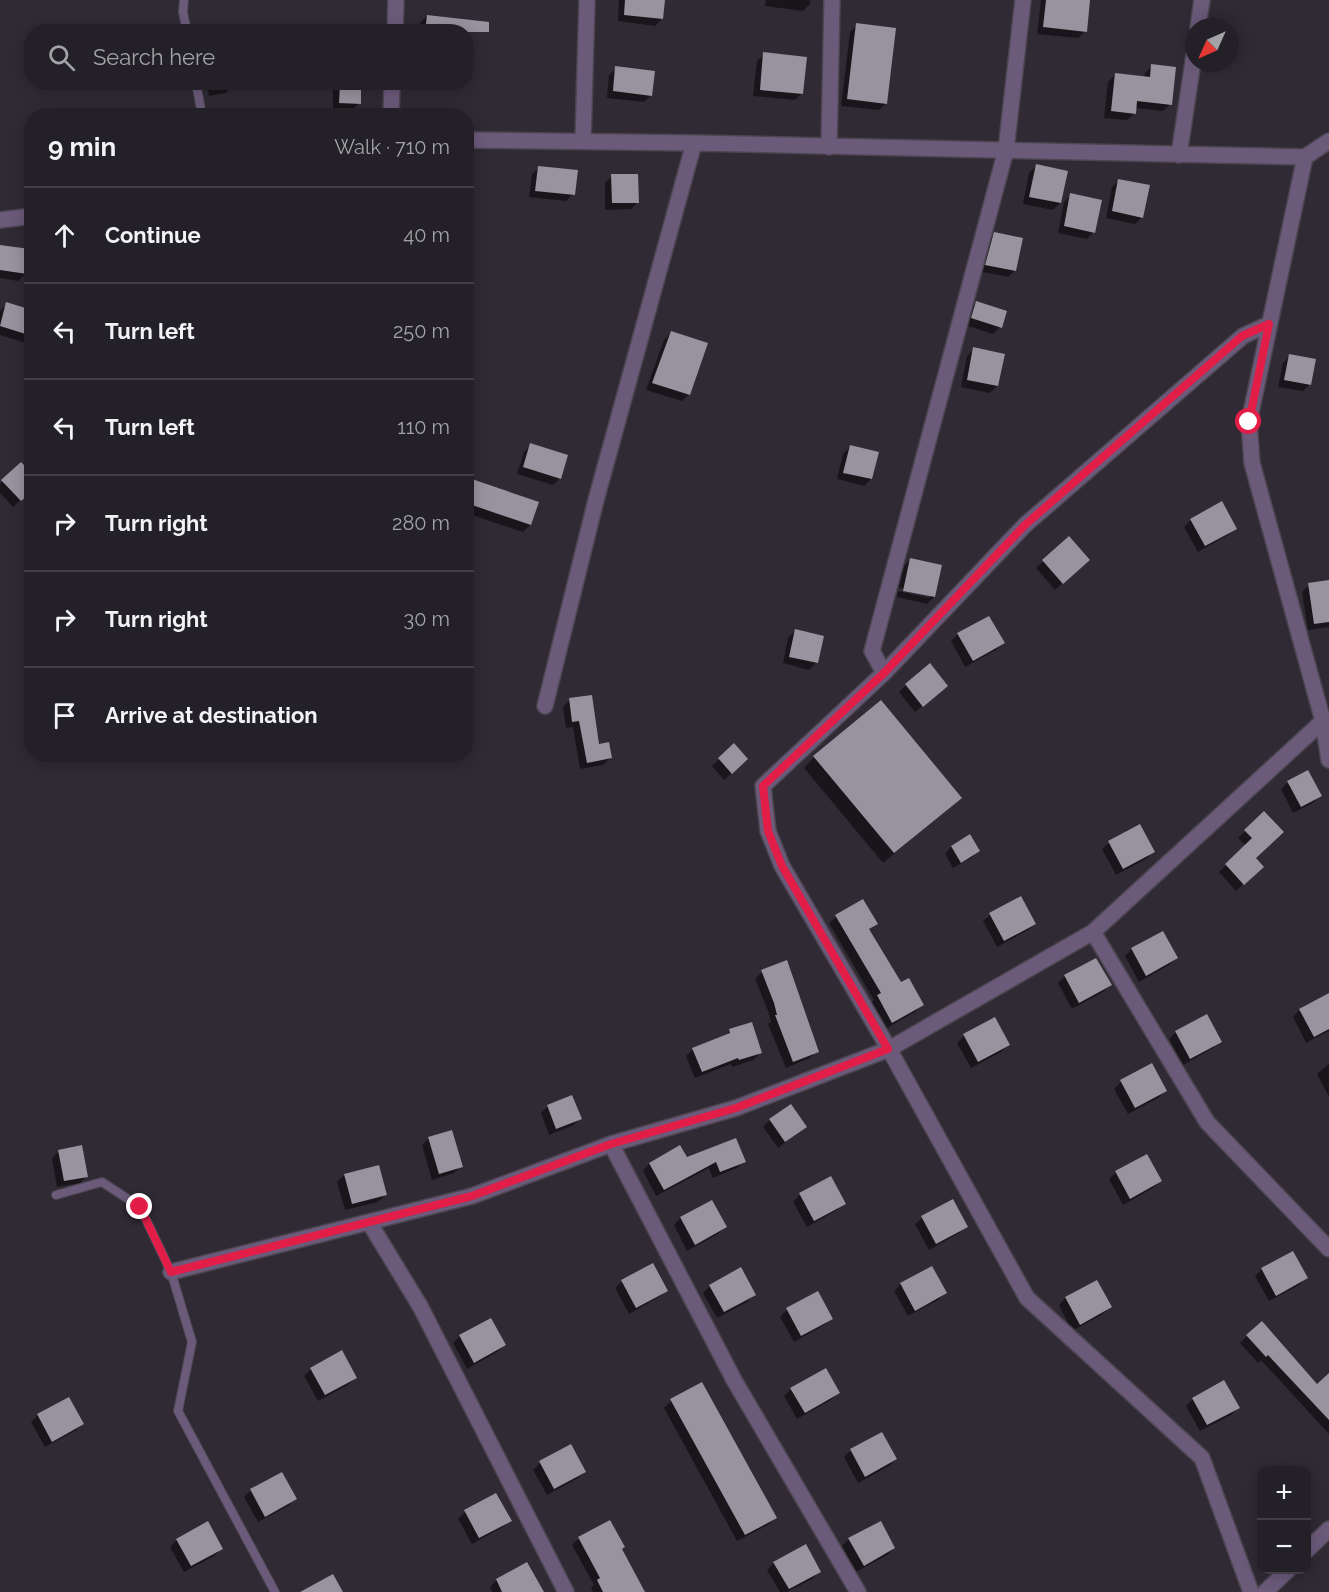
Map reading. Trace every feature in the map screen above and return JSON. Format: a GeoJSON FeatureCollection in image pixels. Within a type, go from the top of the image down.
{"type":"FeatureCollection","features":[{"type":"Feature","properties":{"kind":"street"},"geometry":{"type":"LineString","coordinates":[[395,24],[396,0]]}},
{"type":"Feature","properties":{"kind":"street"},"geometry":{"type":"LineString","coordinates":[[583,141],[587,0]]}},
{"type":"Feature","properties":{"kind":"street"},"geometry":{"type":"LineString","coordinates":[[829,147],[832,0]]}},
{"type":"Feature","properties":{"kind":"street"},"geometry":{"type":"LineString","coordinates":[[884,673],[872,651],[1006,150],[1023,0]]}},
{"type":"Feature","properties":{"kind":"street"},"geometry":{"type":"LineString","coordinates":[[1199,18],[1202,0]]}},
{"type":"Feature","properties":{"kind":"street"},"geometry":{"type":"LineString","coordinates":[[1179,155],[1191,72]]}},
{"type":"Feature","properties":{"kind":"street"},"geometry":{"type":"LineString","coordinates":[[391,108],[392,90]]}},
{"type":"Feature","properties":{"kind":"street"},"geometry":{"type":"LineString","coordinates":[[474,140],[1305,157],[1329,141]]}},
{"type":"Feature","properties":{"kind":"street"},"geometry":{"type":"LineString","coordinates":[[545,706],[596,500],[694,143]]}},
{"type":"Feature","properties":{"kind":"street"},"geometry":{"type":"LineString","coordinates":[[1305,157],[1249,422],[1252,464],[1326,720],[1329,760]]}},
{"type":"Feature","properties":{"kind":"street"},"geometry":{"type":"LineString","coordinates":[[0,220],[24,217]]}},
{"type":"Feature","properties":{"kind":"street"},"geometry":{"type":"LineString","coordinates":[[1251,1592],[1202,1458],[1027,1298],[888,1049],[782,866],[768,831],[763,786],[884,673],[1025,525],[1242,336],[1269,324]]}},
{"type":"Feature","properties":{"kind":"street"},"geometry":{"type":"LineString","coordinates":[[171,1272],[472,1196],[611,1144],[736,1108],[888,1049],[1093,932],[1326,720]]}},
{"type":"Feature","properties":{"kind":"street"},"geometry":{"type":"LineString","coordinates":[[1093,932],[1207,1122],[1329,1249]]}},
{"type":"Feature","properties":{"kind":"street"},"geometry":{"type":"LineString","coordinates":[[611,1144],[734,1380],[858,1592]]}},
{"type":"Feature","properties":{"kind":"street"},"geometry":{"type":"LineString","coordinates":[[369,1222],[420,1306],[566,1592]]}},
{"type":"Feature","properties":{"kind":"street"},"geometry":{"type":"LineString","coordinates":[[1311,1546],[1329,1529]]}},
{"type":"Feature","properties":{"kind":"street"},"geometry":{"type":"LineString","coordinates":[[1265,1592],[1283,1574]]}},
{"type":"Feature","properties":{"kind":"lane"},"geometry":{"type":"LineString","coordinates":[[184,0],[185,24]]}},
{"type":"Feature","properties":{"kind":"lane"},"geometry":{"type":"LineString","coordinates":[[197,90],[201,108]]}},
{"type":"Feature","properties":{"kind":"lane"},"geometry":{"type":"LineString","coordinates":[[56,1195],[102,1182],[140,1207],[171,1272],[192,1342],[178,1411],[275,1592]]}},
{"type":"Feature","properties":{"kind":"building"},"geometry":{"type":"Polygon","coordinates":[[[625,0],[665,0],[663,19],[624,15],[625,0]]]}},
{"type":"Feature","properties":{"kind":"building"},"geometry":{"type":"Polygon","coordinates":[[[1046,0],[1090,0],[1087,32],[1043,27],[1046,0]]]}},
{"type":"Feature","properties":{"kind":"building"},"geometry":{"type":"Polygon","coordinates":[[[427,15],[489,22],[489,32],[474,32],[474,24],[426,24],[427,15]]]}},
{"type":"Feature","properties":{"kind":"building"},"geometry":{"type":"Polygon","coordinates":[[[856,23],[896,28],[887,104],[847,99],[856,23]]]}},
{"type":"Feature","properties":{"kind":"building"},"geometry":{"type":"Polygon","coordinates":[[[763,52],[807,57],[803,94],[760,90],[763,52]]]}},
{"type":"Feature","properties":{"kind":"building"},"geometry":{"type":"Polygon","coordinates":[[[1151,64],[1176,67],[1172,105],[1137,101],[1136,114],[1111,111],[1115,73],[1150,77],[1151,64]]]}},
{"type":"Feature","properties":{"kind":"building"},"geometry":{"type":"Polygon","coordinates":[[[615,66],[655,71],[652,96],[613,91],[615,66]]]}},
{"type":"Feature","properties":{"kind":"building"},"geometry":{"type":"Polygon","coordinates":[[[340,90],[361,90],[361,104],[339,103],[340,90]]]}},
{"type":"Feature","properties":{"kind":"building"},"geometry":{"type":"Polygon","coordinates":[[[1036,164],[1068,171],[1061,203],[1029,197],[1036,164]]]}},
{"type":"Feature","properties":{"kind":"building"},"geometry":{"type":"Polygon","coordinates":[[[538,166],[578,170],[575,195],[535,191],[538,166]]]}},
{"type":"Feature","properties":{"kind":"building"},"geometry":{"type":"Polygon","coordinates":[[[611,174],[638,174],[639,203],[612,203],[611,174]]]}},
{"type":"Feature","properties":{"kind":"building"},"geometry":{"type":"Polygon","coordinates":[[[1118,179],[1150,185],[1143,218],[1112,211],[1118,179]]]}},
{"type":"Feature","properties":{"kind":"building"},"geometry":{"type":"Polygon","coordinates":[[[1070,193],[1102,200],[1095,233],[1064,226],[1070,193]]]}},
{"type":"Feature","properties":{"kind":"building"},"geometry":{"type":"Polygon","coordinates":[[[994,232],[1023,238],[1016,271],[985,265],[994,232]]]}},
{"type":"Feature","properties":{"kind":"building"},"geometry":{"type":"Polygon","coordinates":[[[0,245],[24,248],[24,274],[0,270],[0,245]]]}},
{"type":"Feature","properties":{"kind":"building"},"geometry":{"type":"Polygon","coordinates":[[[976,301],[1007,311],[1002,328],[971,318],[976,301]]]}},
{"type":"Feature","properties":{"kind":"building"},"geometry":{"type":"Polygon","coordinates":[[[6,302],[24,308],[24,334],[0,326],[6,302]]]}},
{"type":"Feature","properties":{"kind":"building"},"geometry":{"type":"Polygon","coordinates":[[[671,331],[708,343],[690,395],[652,383],[671,331]]]}},
{"type":"Feature","properties":{"kind":"building"},"geometry":{"type":"Polygon","coordinates":[[[973,347],[1005,354],[998,386],[967,380],[973,347]]]}},
{"type":"Feature","properties":{"kind":"building"},"geometry":{"type":"Polygon","coordinates":[[[1289,354],[1316,359],[1311,385],[1284,380],[1289,354]]]}},
{"type":"Feature","properties":{"kind":"building"},"geometry":{"type":"Polygon","coordinates":[[[530,443],[568,455],[561,479],[523,467],[530,443]]]}},
{"type":"Feature","properties":{"kind":"building"},"geometry":{"type":"Polygon","coordinates":[[[850,445],[879,452],[872,479],[843,473],[850,445]]]}},
{"type":"Feature","properties":{"kind":"building"},"geometry":{"type":"Polygon","coordinates":[[[21,462],[24,465],[24,499],[21,501],[1,480],[21,462]]]}},
{"type":"Feature","properties":{"kind":"building"},"geometry":{"type":"Polygon","coordinates":[[[474,480],[539,502],[531,525],[474,506],[474,480]]]}},
{"type":"Feature","properties":{"kind":"building"},"geometry":{"type":"Polygon","coordinates":[[[1222,501],[1237,529],[1205,546],[1190,519],[1222,501]]]}},
{"type":"Feature","properties":{"kind":"building"},"geometry":{"type":"Polygon","coordinates":[[[1069,536],[1090,560],[1063,584],[1042,560],[1069,536]]]}},
{"type":"Feature","properties":{"kind":"building"},"geometry":{"type":"Polygon","coordinates":[[[910,558],[942,565],[935,597],[903,591],[910,558]]]}},
{"type":"Feature","properties":{"kind":"building"},"geometry":{"type":"Polygon","coordinates":[[[1329,580],[1329,622],[1314,624],[1308,583],[1329,580]]]}},
{"type":"Feature","properties":{"kind":"building"},"geometry":{"type":"Polygon","coordinates":[[[989,616],[1005,643],[973,661],[957,633],[989,616]]]}},
{"type":"Feature","properties":{"kind":"building"},"geometry":{"type":"Polygon","coordinates":[[[795,629],[824,636],[818,663],[789,657],[795,629]]]}},
{"type":"Feature","properties":{"kind":"building"},"geometry":{"type":"Polygon","coordinates":[[[930,663],[948,686],[923,707],[905,684],[930,663]]]}},
{"type":"Feature","properties":{"kind":"building"},"geometry":{"type":"Polygon","coordinates":[[[592,695],[599,744],[609,742],[612,758],[587,763],[579,721],[572,722],[569,698],[592,695]]]}},
{"type":"Feature","properties":{"kind":"building"},"geometry":{"type":"Polygon","coordinates":[[[881,700],[962,798],[894,853],[813,756],[881,700]]]}},
{"type":"Feature","properties":{"kind":"building"},"geometry":{"type":"Polygon","coordinates":[[[734,743],[748,759],[732,774],[718,758],[734,743]]]}},
{"type":"Feature","properties":{"kind":"building"},"geometry":{"type":"Polygon","coordinates":[[[1308,770],[1322,796],[1301,807],[1287,781],[1308,770]]]}},
{"type":"Feature","properties":{"kind":"building"},"geometry":{"type":"Polygon","coordinates":[[[1264,811],[1284,832],[1256,858],[1264,867],[1244,885],[1225,864],[1252,838],[1244,830],[1264,811]]]}},
{"type":"Feature","properties":{"kind":"building"},"geometry":{"type":"Polygon","coordinates":[[[1140,824],[1155,852],[1123,869],[1108,841],[1140,824]]]}},
{"type":"Feature","properties":{"kind":"building"},"geometry":{"type":"Polygon","coordinates":[[[970,834],[980,851],[961,863],[951,846],[970,834]]]}},
{"type":"Feature","properties":{"kind":"building"},"geometry":{"type":"Polygon","coordinates":[[[1021,896],[1036,924],[1004,941],[989,913],[1021,896]]]}},
{"type":"Feature","properties":{"kind":"building"},"geometry":{"type":"Polygon","coordinates":[[[863,899],[878,924],[869,929],[901,982],[909,978],[924,1005],[892,1023],[877,995],[881,993],[835,915],[863,899]]]}},
{"type":"Feature","properties":{"kind":"building"},"geometry":{"type":"Polygon","coordinates":[[[1163,931],[1178,958],[1146,976],[1131,948],[1163,931]]]}},
{"type":"Feature","properties":{"kind":"building"},"geometry":{"type":"Polygon","coordinates":[[[1096,958],[1112,985],[1079,1003],[1064,975],[1096,958]]]}},
{"type":"Feature","properties":{"kind":"building"},"geometry":{"type":"Polygon","coordinates":[[[787,960],[819,1052],[793,1062],[761,970],[787,960]]]}},
{"type":"Feature","properties":{"kind":"building"},"geometry":{"type":"Polygon","coordinates":[[[1329,993],[1329,1029],[1314,1037],[1299,1009],[1329,993]]]}},
{"type":"Feature","properties":{"kind":"building"},"geometry":{"type":"Polygon","coordinates":[[[1207,1014],[1222,1042],[1190,1059],[1175,1031],[1207,1014]]]}},
{"type":"Feature","properties":{"kind":"building"},"geometry":{"type":"Polygon","coordinates":[[[995,1017],[1010,1045],[978,1062],[963,1034],[995,1017]]]}},
{"type":"Feature","properties":{"kind":"building"},"geometry":{"type":"Polygon","coordinates":[[[752,1022],[762,1053],[739,1060],[738,1058],[702,1072],[692,1048],[730,1033],[729,1029],[752,1022]]]}},
{"type":"Feature","properties":{"kind":"building"},"geometry":{"type":"Polygon","coordinates":[[[1152,1063],[1167,1091],[1135,1108],[1120,1080],[1152,1063]]]}},
{"type":"Feature","properties":{"kind":"building"},"geometry":{"type":"Polygon","coordinates":[[[572,1095],[582,1119],[556,1129],[547,1105],[572,1095]]]}},
{"type":"Feature","properties":{"kind":"building"},"geometry":{"type":"Polygon","coordinates":[[[791,1104],[807,1127],[785,1142],[769,1119],[791,1104]]]}},
{"type":"Feature","properties":{"kind":"building"},"geometry":{"type":"Polygon","coordinates":[[[452,1130],[463,1167],[439,1174],[428,1137],[452,1130]]]}},
{"type":"Feature","properties":{"kind":"building"},"geometry":{"type":"Polygon","coordinates":[[[736,1138],[746,1162],[720,1172],[716,1162],[664,1190],[649,1163],[680,1145],[687,1157],[736,1138]]]}},
{"type":"Feature","properties":{"kind":"building"},"geometry":{"type":"Polygon","coordinates":[[[82,1145],[88,1177],[64,1181],[58,1150],[82,1145]]]}},
{"type":"Feature","properties":{"kind":"building"},"geometry":{"type":"Polygon","coordinates":[[[1147,1154],[1162,1181],[1130,1199],[1115,1171],[1147,1154]]]}},
{"type":"Feature","properties":{"kind":"building"},"geometry":{"type":"Polygon","coordinates":[[[379,1165],[387,1195],[352,1204],[344,1174],[379,1165]]]}},
{"type":"Feature","properties":{"kind":"building"},"geometry":{"type":"Polygon","coordinates":[[[831,1176],[846,1204],[814,1221],[799,1193],[831,1176]]]}},
{"type":"Feature","properties":{"kind":"building"},"geometry":{"type":"Polygon","coordinates":[[[953,1199],[968,1227],[936,1244],[921,1216],[953,1199]]]}},
{"type":"Feature","properties":{"kind":"building"},"geometry":{"type":"Polygon","coordinates":[[[712,1200],[727,1227],[695,1245],[680,1217],[712,1200]]]}},
{"type":"Feature","properties":{"kind":"building"},"geometry":{"type":"Polygon","coordinates":[[[1293,1251],[1308,1278],[1276,1296],[1261,1268],[1293,1251]]]}},
{"type":"Feature","properties":{"kind":"building"},"geometry":{"type":"Polygon","coordinates":[[[653,1263],[668,1291],[636,1308],[621,1280],[653,1263]]]}},
{"type":"Feature","properties":{"kind":"building"},"geometry":{"type":"Polygon","coordinates":[[[932,1266],[947,1293],[915,1311],[900,1283],[932,1266]]]}},
{"type":"Feature","properties":{"kind":"building"},"geometry":{"type":"Polygon","coordinates":[[[741,1267],[756,1295],[724,1312],[709,1285],[741,1267]]]}},
{"type":"Feature","properties":{"kind":"building"},"geometry":{"type":"Polygon","coordinates":[[[1097,1280],[1112,1307],[1080,1325],[1065,1297],[1097,1280]]]}},
{"type":"Feature","properties":{"kind":"building"},"geometry":{"type":"Polygon","coordinates":[[[818,1291],[833,1319],[801,1336],[786,1308],[818,1291]]]}},
{"type":"Feature","properties":{"kind":"building"},"geometry":{"type":"Polygon","coordinates":[[[491,1318],[506,1345],[474,1363],[459,1335],[491,1318]]]}},
{"type":"Feature","properties":{"kind":"building"},"geometry":{"type":"Polygon","coordinates":[[[1262,1321],[1317,1384],[1329,1373],[1329,1420],[1246,1335],[1262,1321]]]}},
{"type":"Feature","properties":{"kind":"building"},"geometry":{"type":"Polygon","coordinates":[[[342,1350],[357,1378],[325,1395],[310,1368],[342,1350]]]}},
{"type":"Feature","properties":{"kind":"building"},"geometry":{"type":"Polygon","coordinates":[[[826,1368],[840,1393],[805,1413],[790,1388],[826,1368]]]}},
{"type":"Feature","properties":{"kind":"building"},"geometry":{"type":"Polygon","coordinates":[[[1224,1380],[1240,1408],[1207,1425],[1192,1398],[1224,1380]]]}},
{"type":"Feature","properties":{"kind":"building"},"geometry":{"type":"Polygon","coordinates":[[[702,1382],[777,1518],[745,1535],[670,1399],[702,1382]]]}},
{"type":"Feature","properties":{"kind":"building"},"geometry":{"type":"Polygon","coordinates":[[[69,1397],[84,1424],[52,1442],[37,1414],[69,1397]]]}},
{"type":"Feature","properties":{"kind":"building"},"geometry":{"type":"Polygon","coordinates":[[[882,1432],[897,1459],[865,1477],[850,1449],[882,1432]]]}},
{"type":"Feature","properties":{"kind":"building"},"geometry":{"type":"Polygon","coordinates":[[[571,1444],[586,1472],[554,1489],[539,1461],[571,1444]]]}},
{"type":"Feature","properties":{"kind":"building"},"geometry":{"type":"Polygon","coordinates":[[[282,1472],[297,1499],[265,1517],[250,1489],[282,1472]]]}},
{"type":"Feature","properties":{"kind":"building"},"geometry":{"type":"Polygon","coordinates":[[[496,1493],[512,1521],[479,1538],[464,1510],[496,1493]]]}},
{"type":"Feature","properties":{"kind":"building"},"geometry":{"type":"Polygon","coordinates":[[[610,1520],[625,1547],[622,1549],[645,1592],[603,1592],[597,1580],[600,1578],[578,1537],[610,1520]]]}},
{"type":"Feature","properties":{"kind":"building"},"geometry":{"type":"Polygon","coordinates":[[[208,1521],[223,1549],[191,1566],[176,1539],[208,1521]]]}},
{"type":"Feature","properties":{"kind":"building"},"geometry":{"type":"Polygon","coordinates":[[[881,1521],[895,1548],[864,1566],[848,1538],[881,1521]]]}},
{"type":"Feature","properties":{"kind":"building"},"geometry":{"type":"Polygon","coordinates":[[[806,1544],[821,1572],[789,1589],[773,1562],[806,1544]]]}},
{"type":"Feature","properties":{"kind":"building"},"geometry":{"type":"Polygon","coordinates":[[[527,1562],[544,1592],[502,1592],[496,1579],[527,1562]]]}},
{"type":"Feature","properties":{"kind":"building"},"geometry":{"type":"Polygon","coordinates":[[[333,1574],[343,1592],[300,1592],[333,1574]]]}},
{"type":"Feature","properties":{"kind":"route"},"geometry":{"type":"LineString","coordinates":[[140,1207],[171,1272],[472,1196],[611,1144],[736,1108],[888,1049],[782,866],[768,831],[763,786],[884,673],[1025,525],[1242,336],[1269,324],[1249,422]]}}]}
